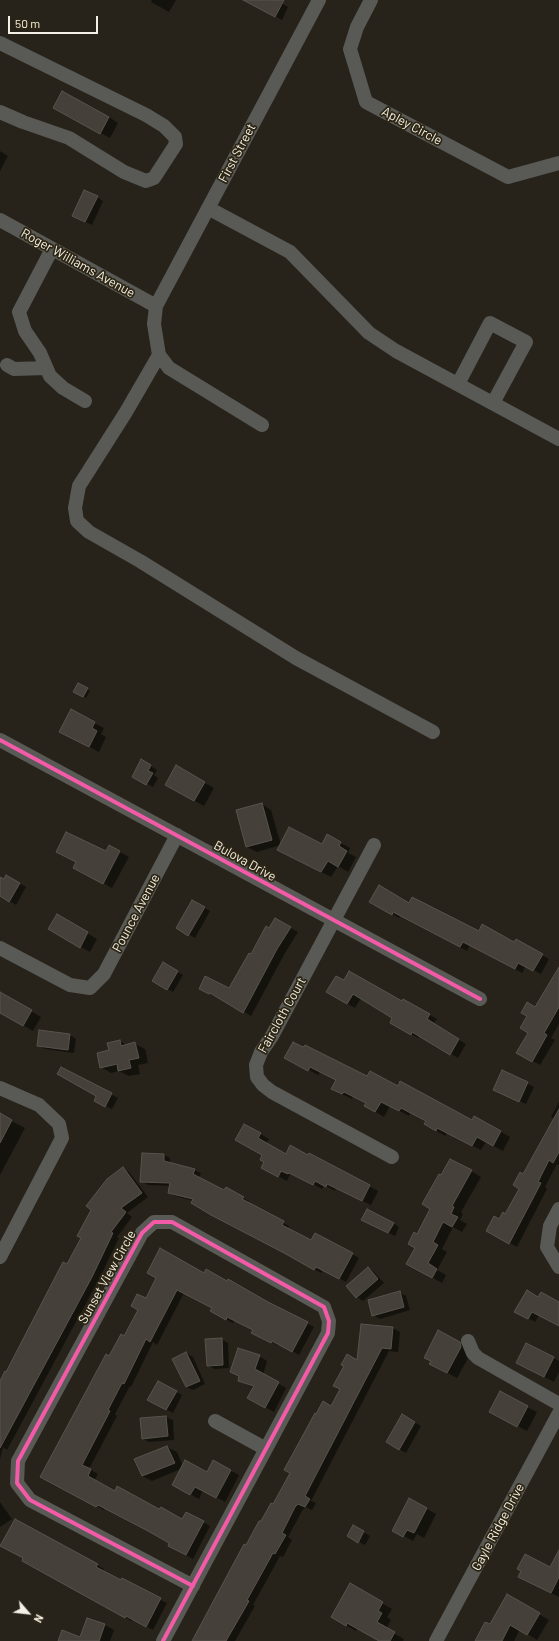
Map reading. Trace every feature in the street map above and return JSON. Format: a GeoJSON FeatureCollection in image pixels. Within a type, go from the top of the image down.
{"type":"FeatureCollection","features":[{"type":"Feature","properties":{"kind":"street","name":"First Street"},"geometry":{"type":"LineString","coordinates":[[156,306],[319,0]]}},
{"type":"Feature","properties":{"kind":"street","name":"Apley Circle"},"geometry":{"type":"LineString","coordinates":[[371,0],[357,27],[350,49],[366,102],[508,177],[559,163]]}},
{"type":"Feature","properties":{"kind":"street"},"geometry":{"type":"LineString","coordinates":[[0,43],[146,115],[164,126],[175,137],[176,144],[154,178],[146,181],[124,172],[69,138],[0,112]]}},
{"type":"Feature","properties":{"kind":"street"},"geometry":{"type":"LineString","coordinates":[[208,208],[290,252],[369,333],[396,351],[559,439]]}},
{"type":"Feature","properties":{"kind":"street","name":"Roger Williams Avenue"},"geometry":{"type":"LineString","coordinates":[[0,220],[156,306]]}},
{"type":"Feature","properties":{"kind":"street"},"geometry":{"type":"LineString","coordinates":[[52,249],[19,312],[25,332],[40,353],[50,376],[63,388],[85,401]]}},
{"type":"Feature","properties":{"kind":"street"},"geometry":{"type":"LineString","coordinates":[[156,306],[154,324],[159,355],[169,368],[262,425]]}},
{"type":"Feature","properties":{"kind":"street"},"geometry":{"type":"LineString","coordinates":[[458,384],[490,323],[526,342],[493,403]]}},
{"type":"Feature","properties":{"kind":"street"},"geometry":{"type":"LineString","coordinates":[[159,355],[126,412],[79,486],[75,508],[77,521],[89,532],[140,561],[296,658],[433,732]]}},
{"type":"Feature","properties":{"kind":"street"},"geometry":{"type":"LineString","coordinates":[[7,365],[14,369],[46,368]]}},
{"type":"Feature","properties":{"kind":"street","name":"Bulova Drive"},"geometry":{"type":"LineString","coordinates":[[0,740],[480,999]]}},
{"type":"Feature","properties":{"kind":"street","name":"Pounce Avenue"},"geometry":{"type":"LineString","coordinates":[[0,948],[70,985],[90,988],[104,974],[177,835]]}},
{"type":"Feature","properties":{"kind":"street"},"geometry":{"type":"LineString","coordinates":[[334,921],[374,845]]}},
{"type":"Feature","properties":{"kind":"street","name":"Faircloth Court"},"geometry":{"type":"LineString","coordinates":[[334,921],[272,1036],[261,1052],[256,1065],[257,1077],[272,1092],[392,1157]]}},
{"type":"Feature","properties":{"kind":"street"},"geometry":{"type":"LineString","coordinates":[[0,1088],[39,1105],[59,1124],[62,1138],[0,1256]]}},
{"type":"Feature","properties":{"kind":"street"},"geometry":{"type":"LineString","coordinates":[[559,1209],[550,1226],[547,1247],[559,1267]]}},
{"type":"Feature","properties":{"kind":"street","name":"Sunset View Circle"},"geometry":{"type":"LineString","coordinates":[[164,1641],[328,1333],[329,1321],[324,1307],[172,1222],[154,1222],[142,1233],[18,1461],[17,1483],[30,1500],[193,1586]]}},
{"type":"Feature","properties":{"kind":"street"},"geometry":{"type":"LineString","coordinates":[[468,1341],[473,1353],[478,1358],[559,1404]]}},
{"type":"Feature","properties":{"kind":"street","name":"Gayle Ridge Drive"},"geometry":{"type":"LineString","coordinates":[[436,1641],[559,1413]]}},
{"type":"Feature","properties":{"kind":"street"},"geometry":{"type":"LineString","coordinates":[[215,1422],[266,1448]]}},
{"type":"Feature","properties":{"kind":"building"},"geometry":{"type":"Polygon","coordinates":[[[243,0],[284,0],[275,17],[243,0]]]}},
{"type":"Feature","properties":{"kind":"building"},"geometry":{"type":"Polygon","coordinates":[[[62,91],[109,117],[100,134],[53,108],[62,91]]]}},
{"type":"Feature","properties":{"kind":"building"},"geometry":{"type":"Polygon","coordinates":[[[84,190],[98,196],[85,222],[72,216],[84,190]]]}},
{"type":"Feature","properties":{"kind":"building"},"geometry":{"type":"Polygon","coordinates":[[[78,683],[88,688],[83,697],[73,692],[78,683]]]}},
{"type":"Feature","properties":{"kind":"building"},"geometry":{"type":"Polygon","coordinates":[[[71,709],[95,722],[92,728],[97,731],[89,747],[59,732],[71,709]]]}},
{"type":"Feature","properties":{"kind":"building"},"geometry":{"type":"Polygon","coordinates":[[[141,759],[151,765],[148,771],[153,773],[146,785],[132,777],[141,759]]]}},
{"type":"Feature","properties":{"kind":"building"},"geometry":{"type":"Polygon","coordinates":[[[176,765],[205,782],[194,801],[165,785],[176,765]]]}},
{"type":"Feature","properties":{"kind":"building"},"geometry":{"type":"Polygon","coordinates":[[[262,803],[272,840],[246,847],[236,810],[262,803]]]}},
{"type":"Feature","properties":{"kind":"building"},"geometry":{"type":"Polygon","coordinates":[[[289,827],[322,844],[327,834],[341,842],[339,846],[347,851],[338,867],[328,861],[321,872],[277,850],[289,827]]]}},
{"type":"Feature","properties":{"kind":"building"},"geometry":{"type":"Polygon","coordinates":[[[66,832],[106,851],[109,845],[120,851],[103,884],[73,868],[76,862],[56,852],[66,832]]]}},
{"type":"Feature","properties":{"kind":"building"},"geometry":{"type":"Polygon","coordinates":[[[6,875],[20,883],[9,902],[0,896],[0,877],[4,879],[6,875]]]}},
{"type":"Feature","properties":{"kind":"building"},"geometry":{"type":"Polygon","coordinates":[[[379,885],[409,903],[412,897],[479,931],[482,924],[514,942],[516,939],[543,954],[533,971],[518,963],[515,969],[463,942],[460,947],[393,912],[392,915],[369,902],[379,885]]]}},
{"type":"Feature","properties":{"kind":"building"},"geometry":{"type":"Polygon","coordinates":[[[192,900],[205,907],[188,936],[176,928],[192,900]]]}},
{"type":"Feature","properties":{"kind":"building"},"geometry":{"type":"Polygon","coordinates":[[[57,914],[88,932],[80,948],[48,929],[57,914]]]}},
{"type":"Feature","properties":{"kind":"building"},"geometry":{"type":"Polygon","coordinates":[[[275,918],[291,927],[277,949],[243,1013],[210,993],[209,994],[199,989],[205,976],[229,988],[249,953],[251,954],[266,926],[269,928],[275,918]]]}},
{"type":"Feature","properties":{"kind":"building"},"geometry":{"type":"Polygon","coordinates":[[[163,962],[178,971],[167,990],[152,981],[163,962]]]}},
{"type":"Feature","properties":{"kind":"building"},"geometry":{"type":"Polygon","coordinates":[[[559,967],[559,1007],[544,1033],[547,1035],[532,1062],[516,1053],[528,1033],[520,1028],[527,1016],[521,1013],[527,1002],[535,1007],[559,967]]]}},
{"type":"Feature","properties":{"kind":"building"},"geometry":{"type":"Polygon","coordinates":[[[349,971],[402,1001],[403,999],[430,1014],[427,1019],[459,1039],[450,1055],[412,1032],[411,1035],[390,1023],[392,1018],[353,994],[347,1004],[326,992],[336,976],[344,980],[349,971]]]}},
{"type":"Feature","properties":{"kind":"building"},"geometry":{"type":"Polygon","coordinates":[[[0,992],[32,1010],[23,1026],[0,1013],[0,992]]]}},
{"type":"Feature","properties":{"kind":"building"},"geometry":{"type":"Polygon","coordinates":[[[39,1030],[70,1034],[68,1050],[37,1046],[39,1030]]]}},
{"type":"Feature","properties":{"kind":"building"},"geometry":{"type":"Polygon","coordinates":[[[120,1040],[121,1046],[135,1042],[139,1058],[129,1060],[131,1068],[118,1071],[117,1064],[100,1068],[97,1053],[109,1050],[107,1043],[120,1040]]]}},
{"type":"Feature","properties":{"kind":"building"},"geometry":{"type":"Polygon","coordinates":[[[293,1042],[303,1047],[305,1045],[367,1076],[370,1071],[398,1086],[400,1081],[472,1120],[474,1116],[501,1131],[493,1146],[477,1137],[472,1146],[437,1128],[436,1131],[424,1124],[426,1121],[401,1108],[399,1111],[381,1102],[375,1112],[364,1106],[366,1103],[344,1092],[342,1094],[331,1089],[336,1080],[310,1067],[308,1071],[284,1058],[293,1042]]]}},
{"type":"Feature","properties":{"kind":"building"},"geometry":{"type":"Polygon","coordinates":[[[61,1067],[112,1093],[105,1107],[94,1101],[96,1096],[57,1074],[61,1067]]]}},
{"type":"Feature","properties":{"kind":"building"},"geometry":{"type":"Polygon","coordinates":[[[502,1070],[528,1082],[519,1102],[493,1090],[502,1070]]]}},
{"type":"Feature","properties":{"kind":"building"},"geometry":{"type":"Polygon","coordinates":[[[559,1109],[559,1152],[553,1163],[549,1160],[538,1182],[541,1183],[509,1244],[486,1231],[494,1216],[499,1219],[503,1212],[505,1214],[519,1189],[513,1185],[520,1172],[523,1174],[559,1109]]]}},
{"type":"Feature","properties":{"kind":"building"},"geometry":{"type":"Polygon","coordinates":[[[0,1113],[12,1120],[0,1143],[0,1113]]]}},
{"type":"Feature","properties":{"kind":"building"},"geometry":{"type":"Polygon","coordinates":[[[244,1124],[261,1133],[258,1138],[286,1154],[290,1145],[308,1155],[309,1153],[370,1185],[362,1201],[327,1184],[326,1187],[315,1181],[313,1185],[289,1173],[288,1174],[281,1171],[278,1177],[261,1168],[264,1162],[260,1160],[262,1155],[235,1140],[244,1124]]]}},
{"type":"Feature","properties":{"kind":"building"},"geometry":{"type":"Polygon","coordinates":[[[142,1153],[164,1154],[164,1161],[195,1169],[193,1174],[224,1190],[226,1187],[244,1197],[242,1199],[284,1221],[282,1225],[311,1240],[315,1233],[353,1253],[339,1279],[316,1267],[314,1270],[211,1215],[191,1203],[193,1199],[168,1193],[170,1183],[140,1182],[142,1153]]]}},
{"type":"Feature","properties":{"kind":"building"},"geometry":{"type":"Polygon","coordinates":[[[450,1159],[472,1170],[452,1206],[454,1207],[451,1214],[458,1217],[452,1227],[443,1222],[433,1242],[438,1245],[428,1263],[437,1269],[432,1278],[406,1264],[415,1248],[408,1244],[414,1232],[417,1234],[430,1209],[422,1204],[439,1174],[441,1175],[450,1159]]]}},
{"type":"Feature","properties":{"kind":"building"},"geometry":{"type":"Polygon","coordinates":[[[123,1167],[142,1193],[121,1208],[126,1212],[111,1232],[113,1233],[92,1277],[0,1448],[0,1381],[63,1262],[67,1264],[81,1238],[77,1236],[91,1210],[86,1206],[107,1179],[123,1167]]]}},
{"type":"Feature","properties":{"kind":"building"},"geometry":{"type":"Polygon","coordinates":[[[367,1209],[394,1223],[388,1233],[361,1220],[367,1209]]]}},
{"type":"Feature","properties":{"kind":"building"},"geometry":{"type":"Polygon","coordinates":[[[160,1248],[204,1273],[206,1269],[227,1281],[228,1279],[268,1302],[308,1322],[292,1352],[272,1341],[271,1343],[251,1333],[253,1330],[227,1317],[226,1320],[210,1311],[212,1308],[177,1290],[150,1342],[146,1339],[124,1384],[122,1383],[108,1410],[110,1411],[82,1465],[91,1469],[88,1476],[115,1491],[117,1486],[159,1509],[161,1507],[182,1519],[186,1512],[204,1521],[186,1555],[168,1546],[169,1543],[148,1531],[98,1505],[96,1507],[40,1477],[106,1354],[109,1356],[121,1334],[124,1336],[138,1310],[131,1306],[137,1294],[146,1298],[156,1278],[147,1273],[160,1248]]]}},
{"type":"Feature","properties":{"kind":"building"},"geometry":{"type":"Polygon","coordinates":[[[368,1267],[378,1279],[356,1298],[346,1286],[368,1267]]]}},
{"type":"Feature","properties":{"kind":"building"},"geometry":{"type":"Polygon","coordinates":[[[527,1290],[538,1297],[541,1292],[559,1302],[559,1326],[532,1312],[528,1319],[514,1312],[527,1290]]]}},
{"type":"Feature","properties":{"kind":"building"},"geometry":{"type":"Polygon","coordinates":[[[400,1291],[404,1307],[372,1316],[368,1300],[400,1291]]]}},
{"type":"Feature","properties":{"kind":"building"},"geometry":{"type":"Polygon","coordinates":[[[361,1324],[393,1327],[391,1349],[382,1348],[305,1496],[310,1499],[305,1507],[298,1504],[295,1507],[282,1533],[286,1535],[275,1554],[273,1553],[247,1600],[249,1601],[226,1641],[192,1641],[244,1544],[246,1545],[271,1503],[273,1504],[290,1473],[284,1470],[315,1413],[316,1414],[323,1401],[331,1406],[340,1389],[333,1386],[344,1366],[341,1365],[347,1354],[357,1360],[361,1324]]]}},
{"type":"Feature","properties":{"kind":"building"},"geometry":{"type":"Polygon","coordinates":[[[438,1330],[460,1342],[461,1347],[447,1373],[429,1364],[431,1361],[424,1358],[438,1330]]]}},
{"type":"Feature","properties":{"kind":"building"},"geometry":{"type":"Polygon","coordinates":[[[222,1338],[223,1365],[207,1366],[205,1339],[222,1338]]]}},
{"type":"Feature","properties":{"kind":"building"},"geometry":{"type":"Polygon","coordinates":[[[526,1343],[554,1357],[544,1377],[516,1363],[526,1343]]]}},
{"type":"Feature","properties":{"kind":"building"},"geometry":{"type":"Polygon","coordinates":[[[238,1348],[260,1355],[255,1369],[279,1382],[265,1408],[247,1398],[254,1386],[238,1381],[239,1376],[230,1372],[238,1348]]]}},
{"type":"Feature","properties":{"kind":"building"},"geometry":{"type":"Polygon","coordinates":[[[186,1352],[200,1381],[186,1387],[172,1359],[186,1352]]]}},
{"type":"Feature","properties":{"kind":"building"},"geometry":{"type":"Polygon","coordinates":[[[158,1381],[177,1391],[166,1410],[147,1400],[158,1381]]]}},
{"type":"Feature","properties":{"kind":"building"},"geometry":{"type":"Polygon","coordinates":[[[500,1391],[528,1406],[517,1427],[489,1412],[500,1391]]]}},
{"type":"Feature","properties":{"kind":"building"},"geometry":{"type":"Polygon","coordinates":[[[402,1414],[415,1422],[399,1450],[386,1442],[402,1414]]]}},
{"type":"Feature","properties":{"kind":"building"},"geometry":{"type":"Polygon","coordinates":[[[166,1416],[168,1436],[142,1439],[140,1418],[166,1416]]]}},
{"type":"Feature","properties":{"kind":"building"},"geometry":{"type":"Polygon","coordinates":[[[167,1446],[175,1463],[142,1476],[134,1459],[167,1446]]]}},
{"type":"Feature","properties":{"kind":"building"},"geometry":{"type":"Polygon","coordinates":[[[185,1460],[207,1472],[213,1460],[231,1470],[216,1498],[195,1487],[190,1495],[172,1485],[185,1460]]]}},
{"type":"Feature","properties":{"kind":"building"},"geometry":{"type":"Polygon","coordinates":[[[409,1498],[427,1508],[414,1533],[407,1530],[403,1537],[392,1531],[409,1498]]]}},
{"type":"Feature","properties":{"kind":"building"},"geometry":{"type":"Polygon","coordinates":[[[15,1519],[98,1564],[96,1567],[121,1580],[122,1578],[161,1598],[146,1627],[126,1616],[125,1618],[22,1561],[23,1558],[0,1546],[15,1519]]]}},
{"type":"Feature","properties":{"kind":"building"},"geometry":{"type":"Polygon","coordinates":[[[353,1525],[364,1531],[358,1543],[347,1536],[353,1525]]]}},
{"type":"Feature","properties":{"kind":"building"},"geometry":{"type":"Polygon","coordinates":[[[559,1550],[559,1577],[551,1593],[518,1577],[521,1571],[517,1569],[525,1554],[550,1567],[559,1550]]]}},
{"type":"Feature","properties":{"kind":"building"},"geometry":{"type":"Polygon","coordinates":[[[350,1583],[383,1602],[378,1611],[382,1613],[377,1622],[395,1632],[390,1641],[379,1641],[347,1623],[346,1626],[331,1617],[350,1583]]]}},
{"type":"Feature","properties":{"kind":"building"},"geometry":{"type":"Polygon","coordinates":[[[507,1594],[540,1613],[527,1635],[510,1625],[502,1641],[475,1641],[485,1622],[490,1624],[507,1594]]]}},
{"type":"Feature","properties":{"kind":"building"},"geometry":{"type":"Polygon","coordinates":[[[87,1618],[105,1624],[99,1641],[58,1641],[62,1630],[80,1637],[87,1618]]]}},
{"type":"Feature","properties":{"kind":"cycle path"},"geometry":{"type":"LineString","coordinates":[[0,740],[480,999]]}},
{"type":"Feature","properties":{"kind":"cycle path"},"geometry":{"type":"LineString","coordinates":[[163,1641],[328,1333],[329,1321],[324,1307],[172,1222],[154,1222],[142,1233],[18,1461],[17,1483],[30,1500],[193,1586]]}}]}
